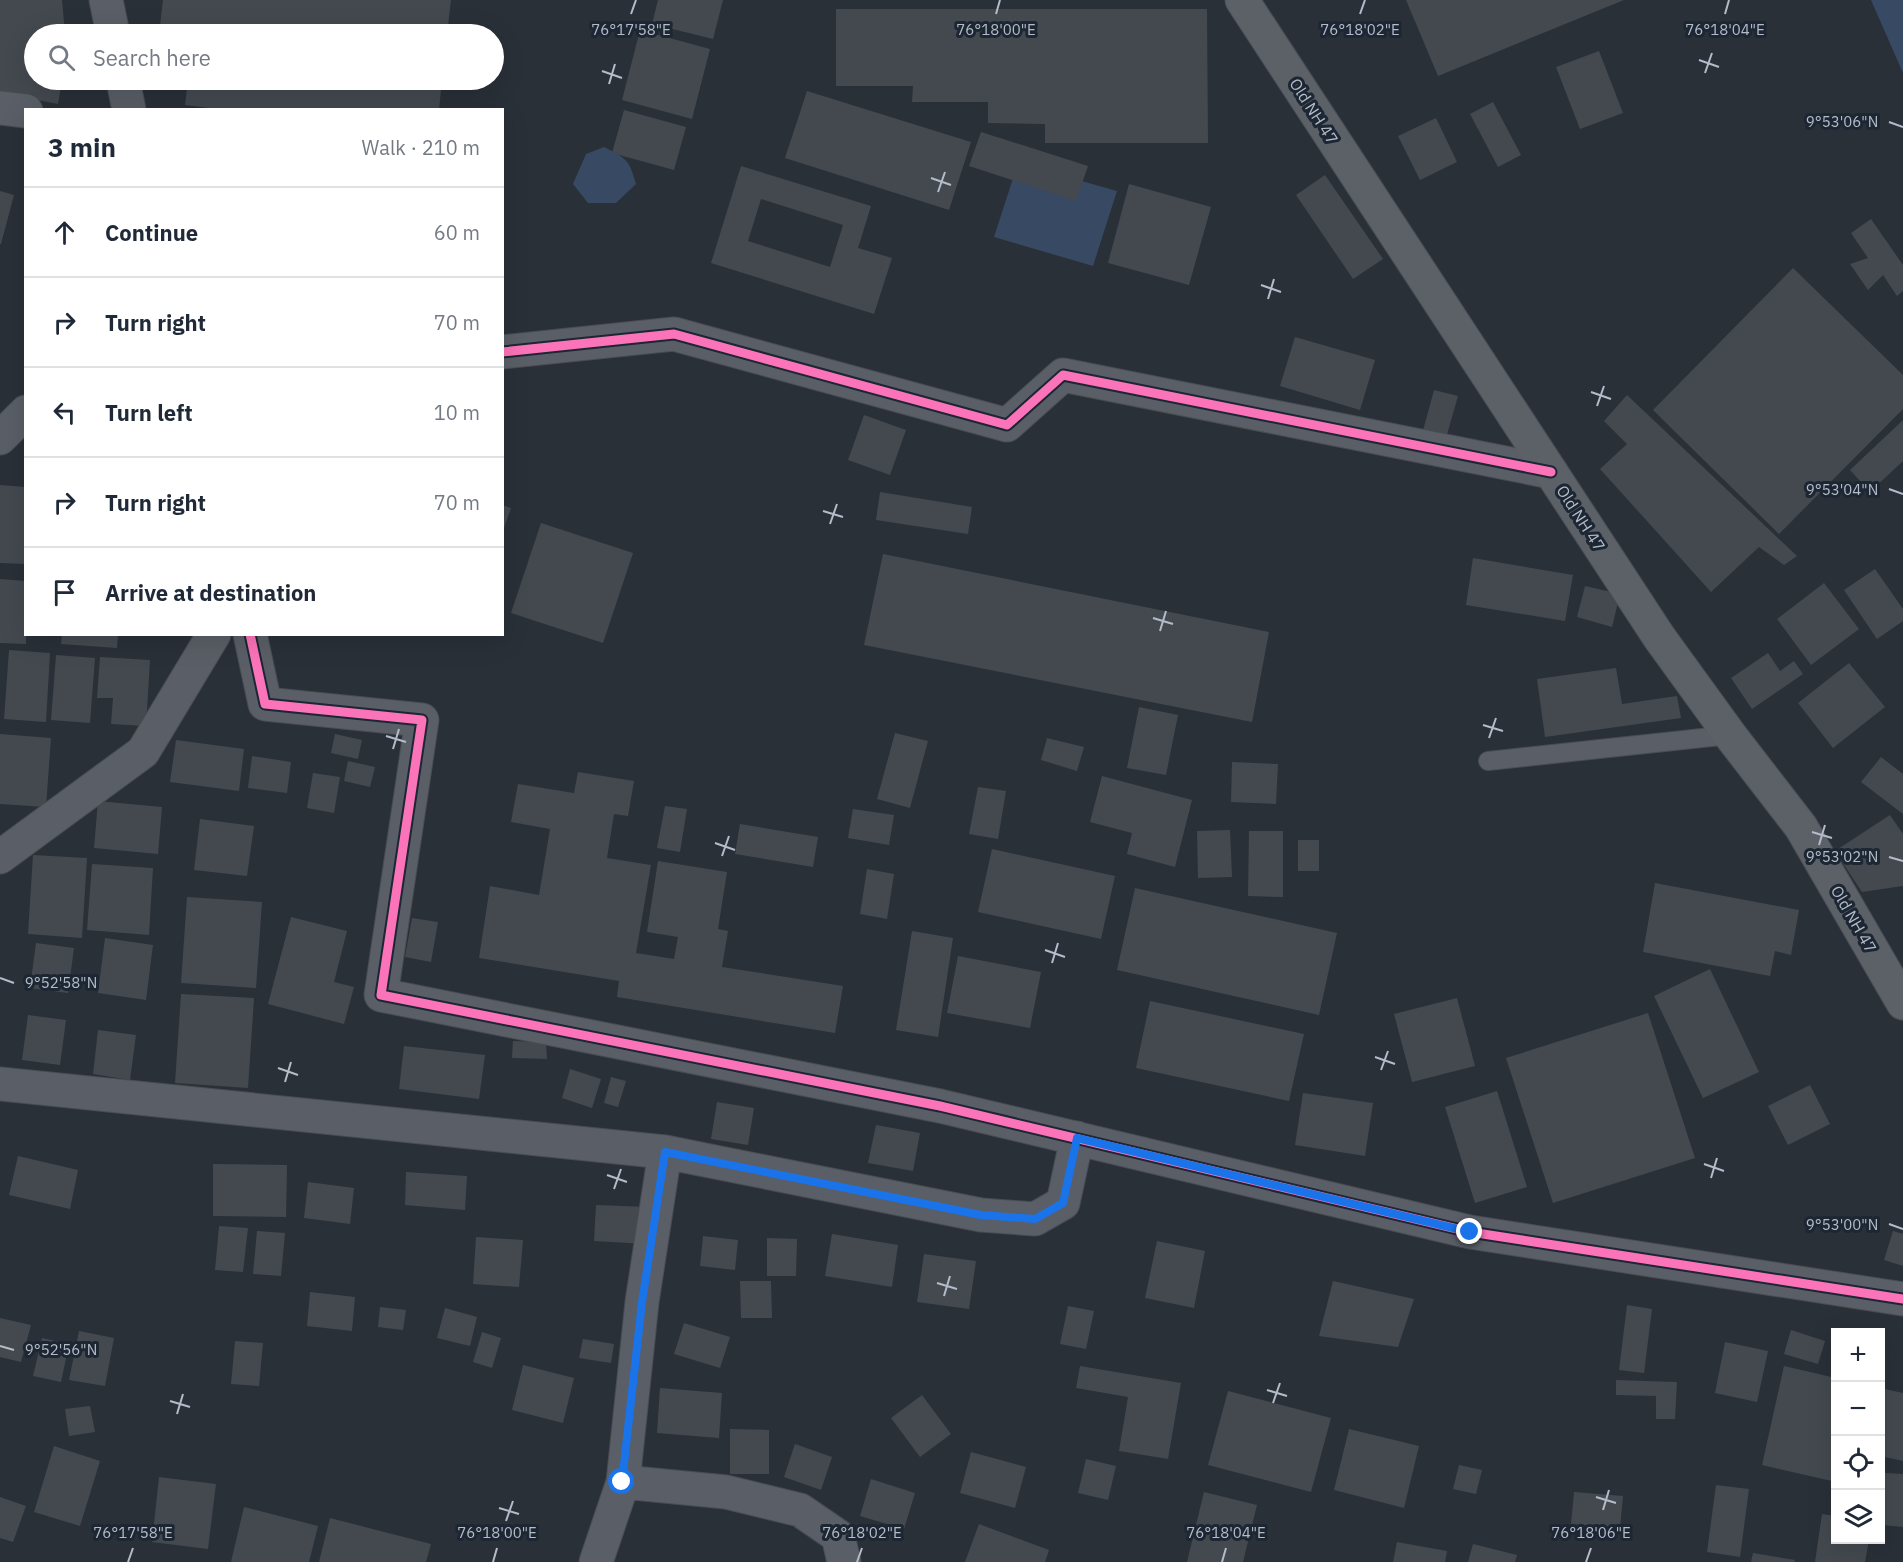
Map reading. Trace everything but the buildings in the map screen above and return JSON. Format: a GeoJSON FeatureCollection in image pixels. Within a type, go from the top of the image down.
{"type":"FeatureCollection","features":[{"type":"Feature","properties":{"kind":"main road","name":"Old NH 47"},"geometry":{"type":"LineString","coordinates":[[1242,0],[1659,637],[1801,827],[1903,1003]]}},
{"type":"Feature","properties":{"kind":"street"},"geometry":{"type":"LineString","coordinates":[[106,0],[111,24]]}},
{"type":"Feature","properties":{"kind":"street"},"geometry":{"type":"LineString","coordinates":[[125,90],[129,108]]}},
{"type":"Feature","properties":{"kind":"street"},"geometry":{"type":"LineString","coordinates":[[0,108],[24,111]]}},
{"type":"Feature","properties":{"kind":"street"},"geometry":{"type":"LineString","coordinates":[[504,352],[674,334],[1007,425],[1063,375],[1551,472]]}},
{"type":"Feature","properties":{"kind":"street"},"geometry":{"type":"LineString","coordinates":[[0,438],[24,414]]}},
{"type":"Feature","properties":{"kind":"street"},"geometry":{"type":"LineString","coordinates":[[0,857],[143,752],[213,636]]}},
{"type":"Feature","properties":{"kind":"street"},"geometry":{"type":"LineString","coordinates":[[250,636],[265,704],[422,720],[381,994],[940,1106],[1470,1232],[1903,1299]]}},
{"type":"Feature","properties":{"kind":"street"},"geometry":{"type":"LineString","coordinates":[[0,1084],[665,1152],[981,1215],[1035,1219],[1063,1203],[1077,1138]]}},
{"type":"Feature","properties":{"kind":"street"},"geometry":{"type":"LineString","coordinates":[[597,1562],[622,1482],[642,1302],[665,1152]]}},
{"type":"Feature","properties":{"kind":"street"},"geometry":{"type":"LineString","coordinates":[[622,1482],[726,1492],[800,1510],[838,1536],[844,1562]]}},
{"type":"Feature","properties":{"kind":"lane"},"geometry":{"type":"LineString","coordinates":[[1488,761],[1730,735]]}},
{"type":"Feature","properties":{"kind":"water"},"geometry":{"type":"Polygon","coordinates":[[[1871,0],[1903,0],[1903,73],[1871,0]]]}},
{"type":"Feature","properties":{"kind":"water"},"geometry":{"type":"Polygon","coordinates":[[[604,147],[618,154],[629,164],[636,184],[616,203],[588,203],[573,184],[586,154],[604,147]]]}},
{"type":"Feature","properties":{"kind":"water"},"geometry":{"type":"Polygon","coordinates":[[[1018,163],[1117,191],[1093,266],[994,237],[1018,163]]]}},
{"type":"Feature","properties":{"kind":"cycle path"},"geometry":{"type":"LineString","coordinates":[[504,352],[674,334],[1007,425],[1063,375],[1551,472]]}},
{"type":"Feature","properties":{"kind":"cycle path"},"geometry":{"type":"LineString","coordinates":[[250,636],[265,704],[422,720],[381,995],[940,1106],[1470,1232],[1903,1299]]}},
{"type":"Feature","properties":{"kind":"route"},"geometry":{"type":"LineString","coordinates":[[622,1482],[642,1302],[665,1152],[981,1215],[1035,1219],[1063,1203],[1077,1138],[1470,1232]]}}]}
